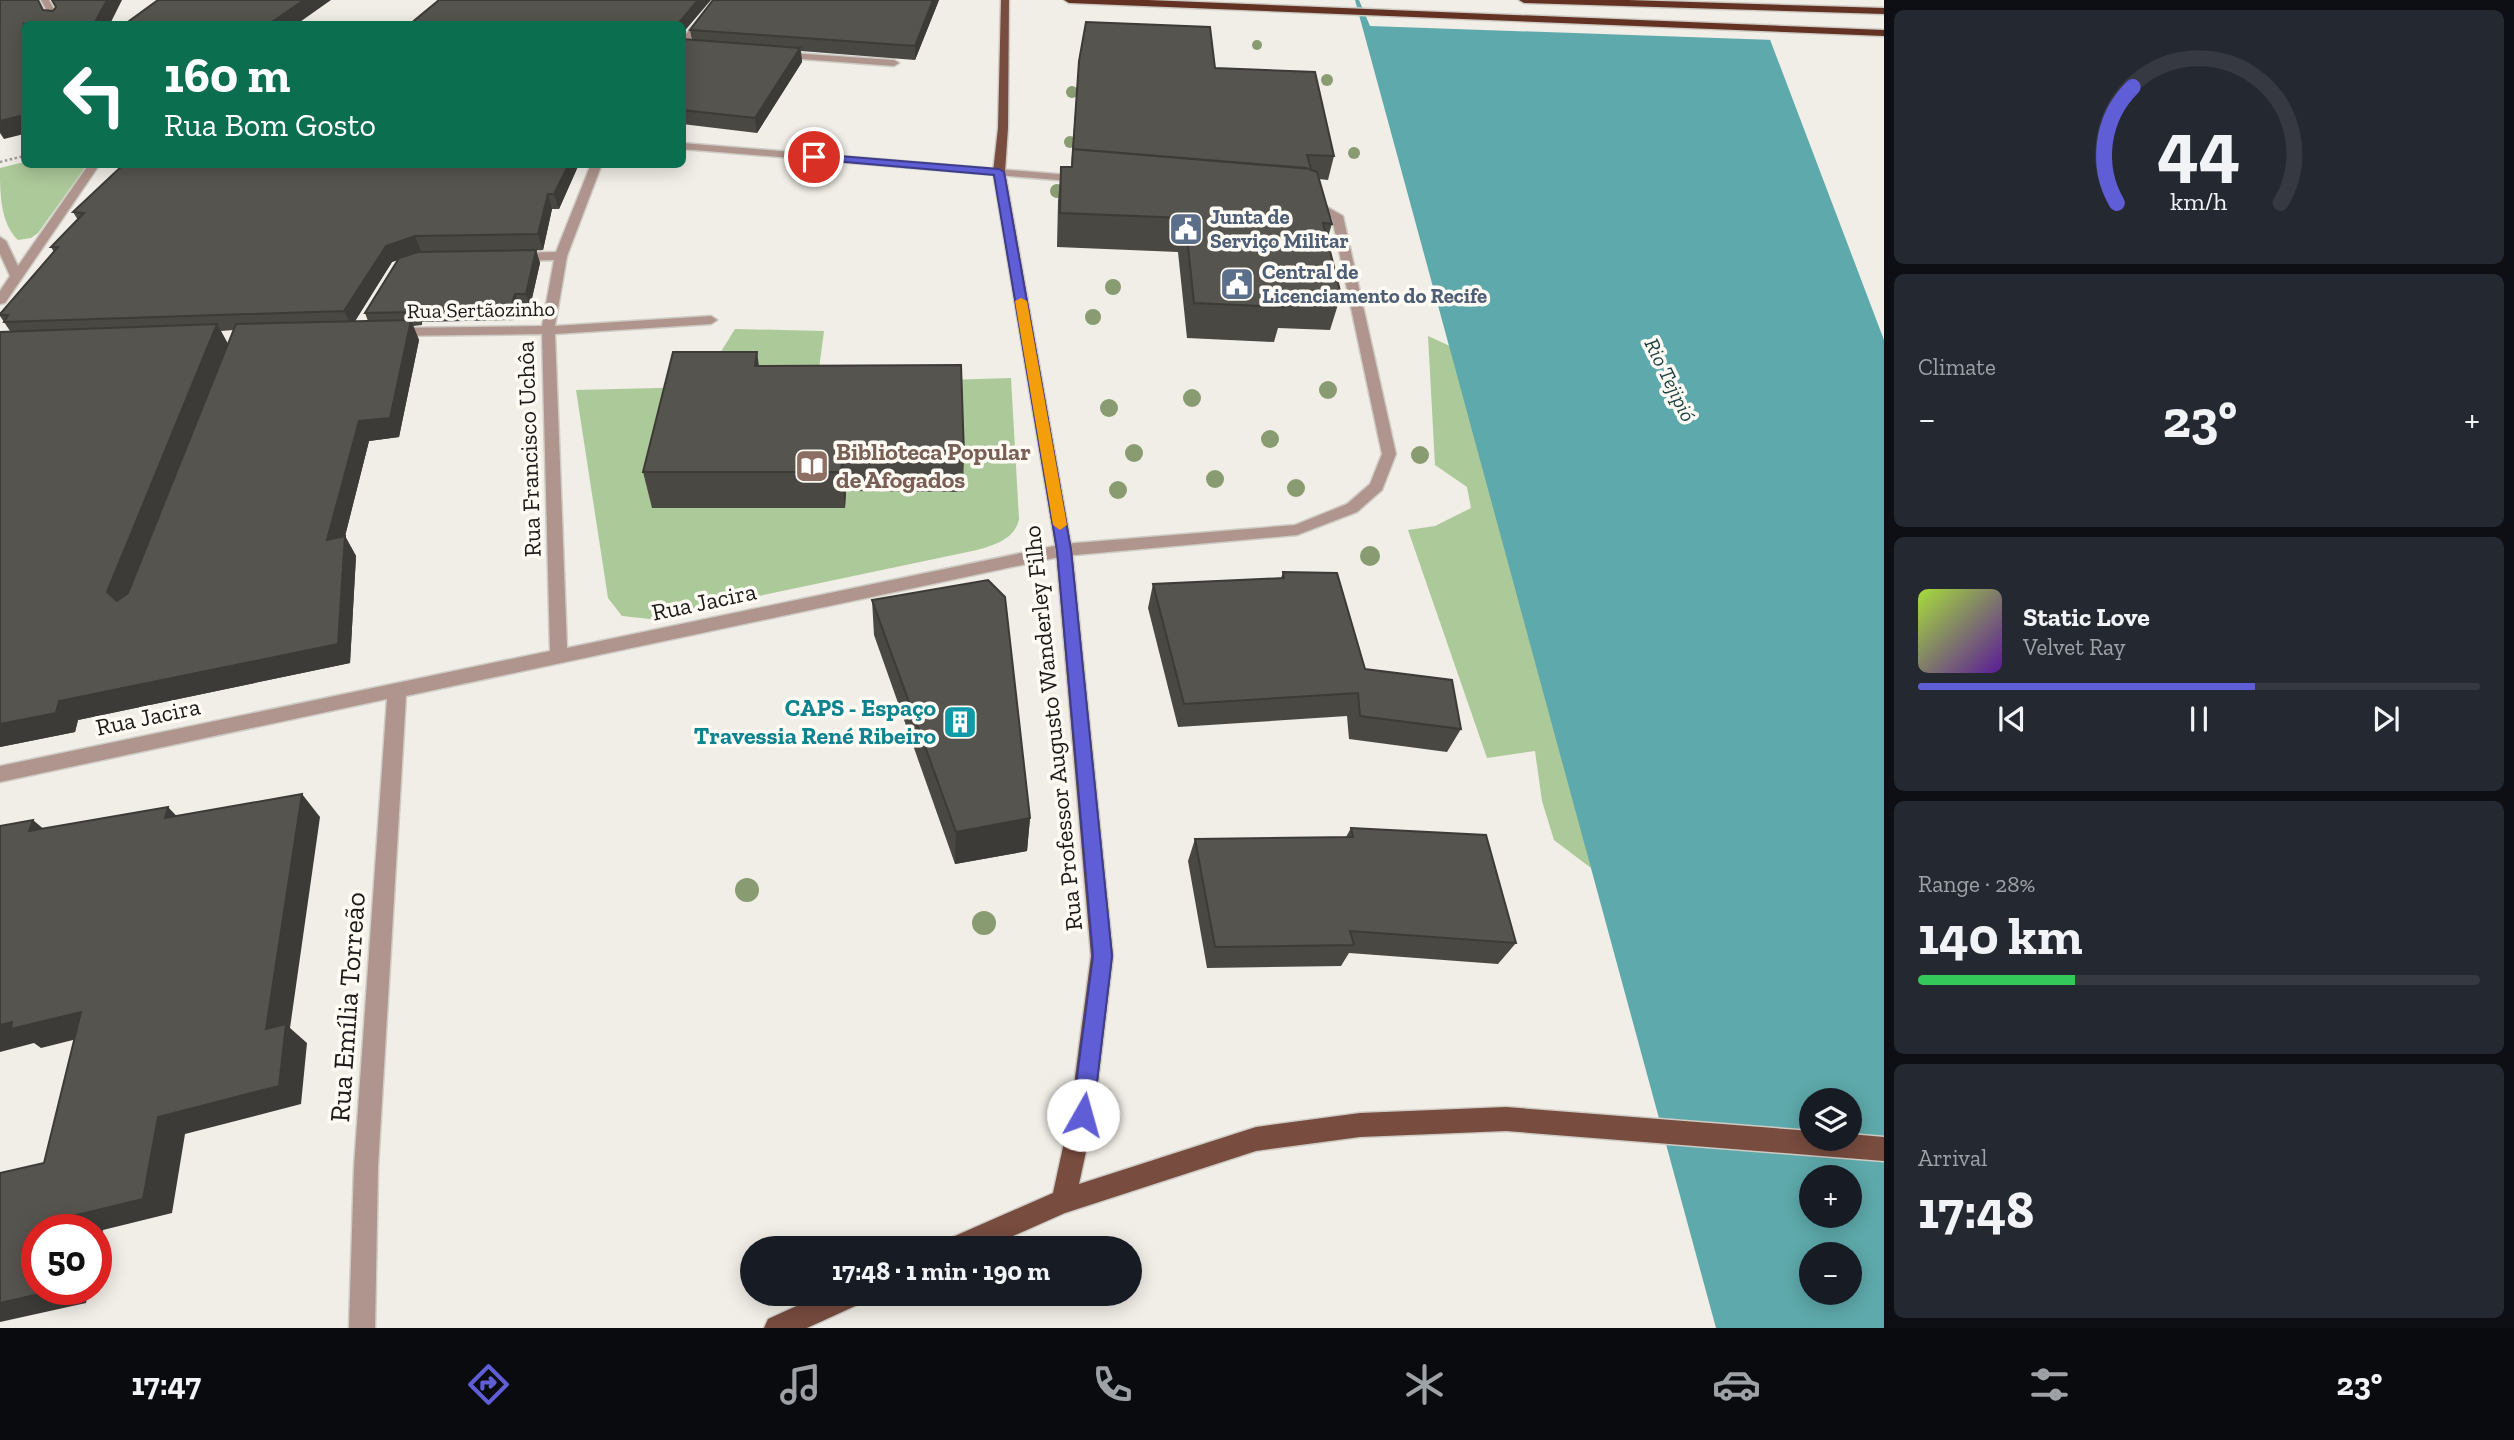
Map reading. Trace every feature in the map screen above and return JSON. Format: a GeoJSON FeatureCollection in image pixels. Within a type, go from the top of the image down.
{"type":"FeatureCollection","features":[{"type":"Feature","properties":{"kind":"highway"},"geometry":{"type":"LineString","coordinates":[[1069,0],[1884,33]]}},
{"type":"Feature","properties":{"kind":"highway"},"geometry":{"type":"LineString","coordinates":[[1524,0],[1884,11]]}},
{"type":"Feature","properties":{"kind":"main road","name":"Rua Professor Augusto Wanderley Filho"},"geometry":{"type":"LineString","coordinates":[[1005,0],[1003,128],[999,172],[1064,550],[1102,956],[1083,1115],[1063,1201]]}},
{"type":"Feature","properties":{"kind":"main road"},"geometry":{"type":"LineString","coordinates":[[984,1236],[1063,1201],[1256,1139],[1360,1125],[1506,1119],[1884,1149]]}},
{"type":"Feature","properties":{"kind":"main road"},"geometry":{"type":"LineString","coordinates":[[777,1328],[826,1306]]}},
{"type":"Feature","properties":{"kind":"street"},"geometry":{"type":"LineString","coordinates":[[45,0],[56,21]]}},
{"type":"Feature","properties":{"kind":"street"},"geometry":{"type":"LineString","coordinates":[[686,42],[719,0]]}},
{"type":"Feature","properties":{"kind":"street"},"geometry":{"type":"LineString","coordinates":[[686,48],[696,49]]}},
{"type":"Feature","properties":{"kind":"street"},"geometry":{"type":"LineString","coordinates":[[762,54],[894,64]]}},
{"type":"Feature","properties":{"kind":"street"},"geometry":{"type":"LineString","coordinates":[[686,146],[1095,180]]}},
{"type":"Feature","properties":{"kind":"street"},"geometry":{"type":"LineString","coordinates":[[0,300],[92,168]]}},
{"type":"Feature","properties":{"kind":"street","name":"Rua Francisco Uchôa"},"geometry":{"type":"LineString","coordinates":[[559,656],[548,330],[561,257],[595,168]]}},
{"type":"Feature","properties":{"kind":"street","name":"Rua Jacira"},"geometry":{"type":"LineString","coordinates":[[0,774],[1064,550],[1297,530],[1352,508],[1377,486],[1389,454],[1337,216],[1320,204],[1300,196]]}},
{"type":"Feature","properties":{"kind":"street"},"geometry":{"type":"LineString","coordinates":[[0,241],[17,277]]}},
{"type":"Feature","properties":{"kind":"street"},"geometry":{"type":"LineString","coordinates":[[497,257],[561,257]]}},
{"type":"Feature","properties":{"kind":"street","name":"Rua Sertãozinho"},"geometry":{"type":"LineString","coordinates":[[384,332],[548,330],[711,320]]}},
{"type":"Feature","properties":{"kind":"street","name":"Rua Emília Torreão"},"geometry":{"type":"LineString","coordinates":[[362,1328],[366,1167],[397,689]]}},
{"type":"Feature","properties":{"kind":"path"},"geometry":{"type":"LineString","coordinates":[[0,162],[21,157]]}},
{"type":"Feature","properties":{"kind":"green space"},"geometry":{"type":"Polygon","coordinates":[[[21,163],[21,168],[85,168],[38,233],[31,238],[18,240],[4,216],[0,168],[21,163]]]}},
{"type":"Feature","properties":{"kind":"green space"},"geometry":{"type":"Polygon","coordinates":[[[735,329],[824,331],[817,384],[1011,378],[1019,519],[1013,532],[997,543],[977,550],[650,619],[622,616],[608,598],[576,390],[699,387],[735,329]]]}},
{"type":"Feature","properties":{"kind":"green space"},"geometry":{"type":"Polygon","coordinates":[[[1428,336],[1463,352],[1591,868],[1554,840],[1542,801],[1535,751],[1487,758],[1408,530],[1435,526],[1471,508],[1467,487],[1435,465],[1428,336]]]}},
{"type":"Feature","properties":{"kind":"water","name":"Rio Tejipió"},"geometry":{"type":"Polygon","coordinates":[[[1355,0],[1755,0],[1884,340],[1884,1328],[1716,1328],[1355,0]]]}},
{"type":"Feature","properties":{"kind":"pier"},"geometry":{"type":"Polygon","coordinates":[[[1359,0],[1759,0],[1774,40],[1370,26],[1359,0]]]}},
{"type":"Feature","properties":{"kind":"building"},"geometry":{"type":"Polygon","coordinates":[[[0,0],[38,0],[43,10],[53,11],[56,7],[52,0],[107,0],[96,21],[21,21],[21,116],[0,121],[0,0]]]}},
{"type":"Feature","properties":{"kind":"building"},"geometry":{"type":"Polygon","coordinates":[[[158,0],[304,0],[273,21],[129,21],[158,0]]]}},
{"type":"Feature","properties":{"kind":"building"},"geometry":{"type":"Polygon","coordinates":[[[439,0],[698,0],[680,21],[414,21],[439,0]]]}},
{"type":"Feature","properties":{"kind":"building"},"geometry":{"type":"Polygon","coordinates":[[[713,0],[933,0],[915,46],[690,30],[713,0]]]}},
{"type":"Feature","properties":{"kind":"building"},"geometry":{"type":"Polygon","coordinates":[[[1086,22],[1210,27],[1215,68],[1315,72],[1334,156],[1307,155],[1311,169],[1073,149],[1079,61],[1086,22]]]}},
{"type":"Feature","properties":{"kind":"building"},"geometry":{"type":"Polygon","coordinates":[[[686,39],[800,48],[755,118],[686,110],[686,39]]]}},
{"type":"Feature","properties":{"kind":"building"},"geometry":{"type":"Polygon","coordinates":[[[1073,149],[1306,168],[1317,172],[1332,224],[1323,223],[1341,295],[1281,292],[1284,307],[1194,303],[1185,218],[1060,213],[1061,167],[1072,167],[1073,149]]]}},
{"type":"Feature","properties":{"kind":"building"},"geometry":{"type":"Polygon","coordinates":[[[120,168],[567,168],[554,194],[548,194],[538,234],[415,236],[386,246],[344,311],[4,322],[8,315],[0,314],[58,247],[51,247],[84,213],[73,212],[120,168]]]}},
{"type":"Feature","properties":{"kind":"building"},"geometry":{"type":"Polygon","coordinates":[[[536,250],[526,294],[515,294],[511,307],[365,313],[399,258],[418,252],[536,250]]]}},
{"type":"Feature","properties":{"kind":"building"},"geometry":{"type":"Polygon","coordinates":[[[411,320],[390,418],[359,421],[327,540],[345,536],[338,644],[59,701],[56,713],[0,724],[0,332],[217,324],[107,592],[117,601],[128,593],[236,324],[411,320]]]}},
{"type":"Feature","properties":{"kind":"building"},"geometry":{"type":"Polygon","coordinates":[[[673,352],[757,352],[755,366],[961,365],[964,455],[843,455],[841,472],[643,472],[673,352]]]}},
{"type":"Feature","properties":{"kind":"building"},"geometry":{"type":"Polygon","coordinates":[[[1283,572],[1337,573],[1365,669],[1452,680],[1461,729],[1360,716],[1358,693],[1184,704],[1153,584],[1284,578],[1283,572]]]}},
{"type":"Feature","properties":{"kind":"building","name":"CAPS - Espaço Travessia René Ribeiro"},"geometry":{"type":"Polygon","coordinates":[[[988,580],[1005,597],[1030,818],[956,832],[872,600],[988,580]]]}},
{"type":"Feature","properties":{"kind":"building"},"geometry":{"type":"Polygon","coordinates":[[[302,794],[266,1029],[286,1024],[279,1086],[158,1117],[143,1199],[80,1214],[21,1214],[21,1298],[0,1303],[0,1173],[44,1163],[81,1012],[11,1029],[12,1022],[0,1025],[0,826],[33,820],[29,831],[168,807],[165,818],[302,794]]]}},
{"type":"Feature","properties":{"kind":"building"},"geometry":{"type":"Polygon","coordinates":[[[1351,828],[1486,835],[1516,943],[1350,931],[1354,945],[1215,947],[1195,839],[1353,837],[1351,828]]]}},
{"type":"Feature","properties":{"kind":"slow traffic"},"geometry":{"type":"LineString","coordinates":[[1021,301],[1060,525]]}},
{"type":"Feature","properties":{"kind":"place","name":"Junta de Serviço Militar"},"geometry":{"type":"Point","coordinates":[1186,229]}},
{"type":"Feature","properties":{"kind":"place","name":"Central de Licenciamento do Recife"},"geometry":{"type":"Point","coordinates":[1237,284]}},
{"type":"Feature","properties":{"kind":"place","name":"Biblioteca Popular de Afogados"},"geometry":{"type":"Point","coordinates":[812,466]}},
{"type":"Feature","properties":{"kind":"place","name":"CAPS - Espaço Travessia René Ribeiro"},"geometry":{"type":"Point","coordinates":[960,722]}},
{"type":"Feature","properties":{"kind":"route"},"geometry":{"type":"LineString","coordinates":[[814,157],[999,172],[1064,550],[1102,956],[1083,1115]]}}]}
